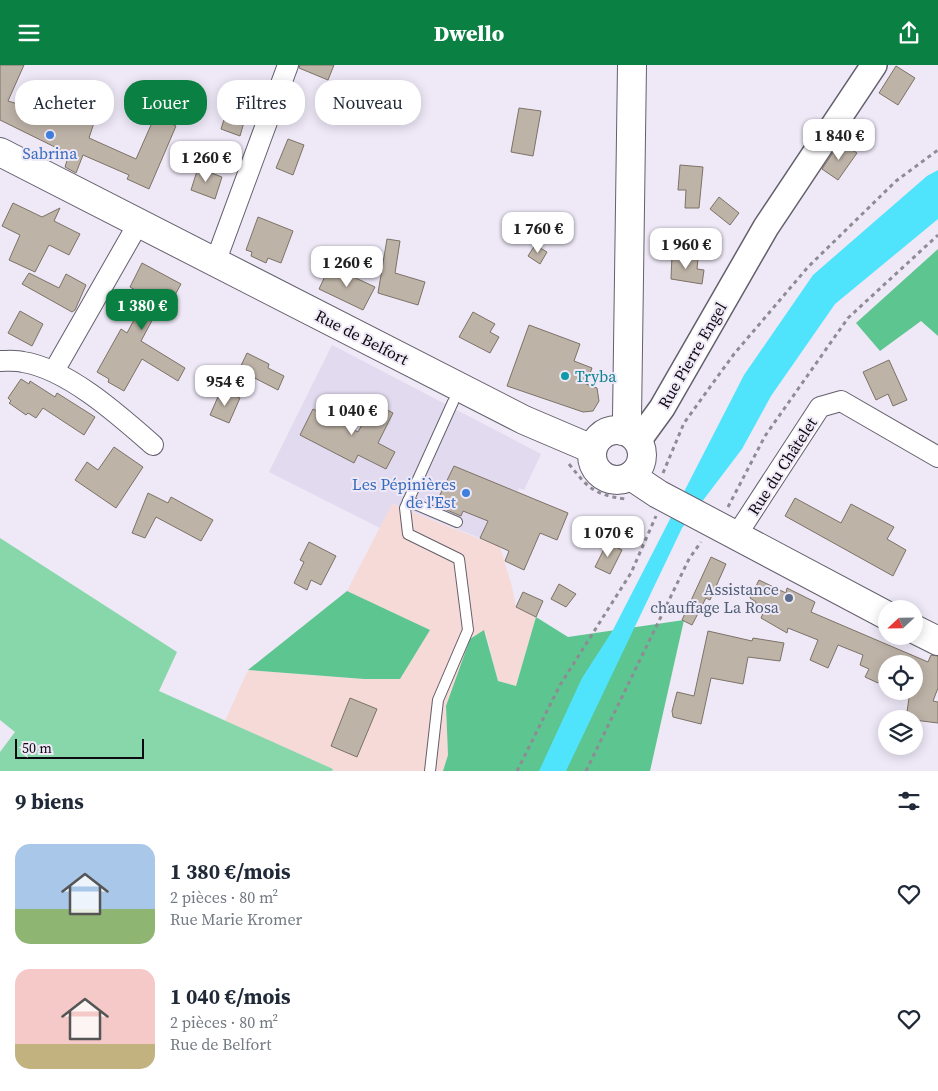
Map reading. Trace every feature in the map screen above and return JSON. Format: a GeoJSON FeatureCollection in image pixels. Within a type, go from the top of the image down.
{"type":"FeatureCollection","features":[{"type":"Feature","properties":{"kind":"main road"},"geometry":{"type":"LineString","coordinates":[[632,65],[627,418],[631,436],[641,448],[641,464],[632,489]]}},
{"type":"Feature","properties":{"kind":"main road","name":"Rue de Belfort"},"geometry":{"type":"LineString","coordinates":[[0,152],[537,427],[592,449]]}},
{"type":"Feature","properties":{"kind":"main road"},"geometry":{"type":"LineString","coordinates":[[631,436],[615,430],[600,435],[592,449],[591,458],[599,474],[632,489],[658,504],[708,521],[878,611]]}},
{"type":"Feature","properties":{"kind":"main road"},"geometry":{"type":"LineString","coordinates":[[923,634],[938,641]]}},
{"type":"Feature","properties":{"kind":"street"},"geometry":{"type":"LineString","coordinates":[[216,263],[288,65]]}},
{"type":"Feature","properties":{"kind":"street","name":"Rue Pierre Engel"},"geometry":{"type":"LineString","coordinates":[[631,436],[662,408],[766,227],[874,65]]}},
{"type":"Feature","properties":{"kind":"street"},"geometry":{"type":"LineString","coordinates":[[54,371],[138,224]]}},
{"type":"Feature","properties":{"kind":"street"},"geometry":{"type":"LineString","coordinates":[[0,361],[24,361],[54,371],[113,410],[153,445]]}},
{"type":"Feature","properties":{"kind":"street","name":"Rue du Châtelet"},"geometry":{"type":"LineString","coordinates":[[736,536],[820,407],[841,401],[938,457]]}},
{"type":"Feature","properties":{"kind":"lane"},"geometry":{"type":"LineString","coordinates":[[430,771],[438,701],[468,630],[459,559],[408,534],[405,508],[453,402]]}},
{"type":"Feature","properties":{"kind":"lane"},"geometry":{"type":"LineString","coordinates":[[408,501],[457,522]]}},
{"type":"Feature","properties":{"kind":"path"},"geometry":{"type":"LineString","coordinates":[[517,771],[560,685],[631,573],[656,519],[661,478],[684,423],[734,354],[808,267],[896,181],[938,150]]}},
{"type":"Feature","properties":{"kind":"path"},"geometry":{"type":"LineString","coordinates":[[565,460],[589,489],[599,494],[632,489]]}},
{"type":"Feature","properties":{"kind":"shaded area"},"geometry":{"type":"Polygon","coordinates":[[[332,345],[541,454],[524,490],[519,488],[518,491],[510,489],[499,492],[480,538],[393,504],[380,528],[269,472],[332,345]]]}},
{"type":"Feature","properties":{"kind":"shaded area"},"geometry":{"type":"Polygon","coordinates":[[[392,504],[500,547],[516,607],[536,617],[516,686],[498,681],[485,630],[446,706],[448,755],[443,771],[332,771],[333,769],[225,721],[248,670],[364,679],[400,679],[429,630],[347,591],[392,504]]]}},
{"type":"Feature","properties":{"kind":"green space"},"geometry":{"type":"Polygon","coordinates":[[[938,249],[938,336],[921,321],[880,351],[856,323],[938,249]]]}},
{"type":"Feature","properties":{"kind":"green space"},"geometry":{"type":"Polygon","coordinates":[[[0,538],[177,652],[159,691],[333,769],[332,771],[0,771],[0,752],[15,732],[0,720],[0,538]]]}},
{"type":"Feature","properties":{"kind":"green space"},"geometry":{"type":"Polygon","coordinates":[[[347,591],[430,630],[400,679],[364,679],[248,670],[347,591]]]}},
{"type":"Feature","properties":{"kind":"green space"},"geometry":{"type":"Polygon","coordinates":[[[536,617],[568,637],[684,620],[650,771],[443,771],[448,755],[446,706],[470,639],[484,630],[498,681],[516,686],[536,617]]]}},
{"type":"Feature","properties":{"kind":"water"},"geometry":{"type":"Polygon","coordinates":[[[938,170],[938,219],[835,304],[771,396],[742,449],[682,528],[566,771],[539,771],[582,678],[613,630],[744,375],[813,275],[927,176],[938,170]]]}},
{"type":"Feature","properties":{"kind":"building"},"geometry":{"type":"Polygon","coordinates":[[[0,65],[24,65],[17,80],[15,80],[15,85],[8,101],[15,103],[15,125],[93,125],[89,138],[136,159],[151,125],[176,126],[149,189],[127,179],[129,175],[83,155],[76,173],[65,167],[69,154],[0,120],[0,65]]]}},
{"type":"Feature","properties":{"kind":"building"},"geometry":{"type":"Polygon","coordinates":[[[300,65],[334,65],[328,80],[299,68],[300,65]]]}},
{"type":"Feature","properties":{"kind":"building"},"geometry":{"type":"Polygon","coordinates":[[[896,66],[915,78],[898,105],[879,93],[896,66]]]}},
{"type":"Feature","properties":{"kind":"building"},"geometry":{"type":"Polygon","coordinates":[[[519,108],[541,111],[533,156],[511,152],[519,108]]]}},
{"type":"Feature","properties":{"kind":"building"},"geometry":{"type":"Polygon","coordinates":[[[222,125],[243,125],[240,136],[221,129],[222,125]]]}},
{"type":"Feature","properties":{"kind":"building"},"geometry":{"type":"Polygon","coordinates":[[[288,139],[304,145],[293,175],[276,168],[288,139]]]}},
{"type":"Feature","properties":{"kind":"building"},"geometry":{"type":"Polygon","coordinates":[[[840,142],[857,153],[838,180],[822,169],[840,142]]]}},
{"type":"Feature","properties":{"kind":"building"},"geometry":{"type":"Polygon","coordinates":[[[680,165],[703,167],[699,208],[685,208],[686,190],[678,190],[680,165]]]}},
{"type":"Feature","properties":{"kind":"building"},"geometry":{"type":"Polygon","coordinates":[[[198,168],[222,177],[215,199],[191,190],[198,168]]]}},
{"type":"Feature","properties":{"kind":"building"},"geometry":{"type":"Polygon","coordinates":[[[719,197],[739,213],[730,225],[710,209],[719,197]]]}},
{"type":"Feature","properties":{"kind":"building"},"geometry":{"type":"Polygon","coordinates":[[[13,203],[42,217],[60,208],[54,221],[80,234],[69,255],[49,245],[35,272],[9,260],[20,235],[2,226],[13,203]]]}},
{"type":"Feature","properties":{"kind":"building"},"geometry":{"type":"Polygon","coordinates":[[[258,217],[293,231],[281,263],[268,258],[266,263],[251,256],[252,252],[246,250],[258,217]]]}},
{"type":"Feature","properties":{"kind":"building"},"geometry":{"type":"Polygon","coordinates":[[[387,239],[400,241],[395,273],[425,282],[418,305],[378,293],[387,239]]]}},
{"type":"Feature","properties":{"kind":"building"},"geometry":{"type":"Polygon","coordinates":[[[535,245],[547,252],[540,264],[528,256],[535,245]]]}},
{"type":"Feature","properties":{"kind":"building"},"geometry":{"type":"Polygon","coordinates":[[[672,255],[698,258],[697,269],[704,270],[702,284],[671,279],[672,255]]]}},
{"type":"Feature","properties":{"kind":"building"},"geometry":{"type":"Polygon","coordinates":[[[142,263],[181,284],[163,317],[156,313],[141,341],[185,368],[178,381],[142,359],[124,391],[108,382],[109,379],[97,372],[121,329],[127,333],[141,307],[132,302],[137,291],[130,287],[142,263]]]}},
{"type":"Feature","properties":{"kind":"building"},"geometry":{"type":"Polygon","coordinates":[[[330,266],[375,287],[363,310],[319,289],[330,266]]]}},
{"type":"Feature","properties":{"kind":"building"},"geometry":{"type":"Polygon","coordinates":[[[29,273],[59,288],[66,274],[86,285],[75,310],[72,312],[22,284],[29,273]]]}},
{"type":"Feature","properties":{"kind":"building"},"geometry":{"type":"Polygon","coordinates":[[[20,311],[43,324],[32,346],[8,333],[20,311]]]}},
{"type":"Feature","properties":{"kind":"building"},"geometry":{"type":"Polygon","coordinates":[[[473,312],[495,324],[490,332],[499,337],[490,353],[459,337],[473,312]]]}},
{"type":"Feature","properties":{"kind":"building"},"geometry":{"type":"Polygon","coordinates":[[[529,325],[580,344],[574,361],[592,368],[586,384],[597,388],[599,401],[593,411],[583,412],[507,386],[529,325]]]}},
{"type":"Feature","properties":{"kind":"building"},"geometry":{"type":"Polygon","coordinates":[[[247,353],[269,364],[268,368],[284,376],[278,390],[239,370],[247,353]]]}},
{"type":"Feature","properties":{"kind":"building"},"geometry":{"type":"Polygon","coordinates":[[[889,360],[907,400],[893,406],[888,394],[876,400],[863,372],[889,360]]]}},
{"type":"Feature","properties":{"kind":"building"},"geometry":{"type":"Polygon","coordinates":[[[21,379],[29,384],[30,381],[55,397],[57,393],[95,417],[84,435],[43,408],[36,418],[28,413],[26,415],[9,403],[11,401],[8,398],[21,379]]]}},
{"type":"Feature","properties":{"kind":"building"},"geometry":{"type":"Polygon","coordinates":[[[221,390],[240,398],[229,423],[210,415],[221,390]]]}},
{"type":"Feature","properties":{"kind":"building"},"geometry":{"type":"Polygon","coordinates":[[[374,403],[393,413],[378,443],[395,452],[386,469],[358,455],[354,463],[300,435],[313,409],[358,432],[374,403]]]}},
{"type":"Feature","properties":{"kind":"building"},"geometry":{"type":"Polygon","coordinates":[[[114,447],[143,467],[116,508],[75,480],[87,462],[98,470],[114,447]]]}},
{"type":"Feature","properties":{"kind":"building"},"geometry":{"type":"Polygon","coordinates":[[[454,466],[568,513],[557,540],[540,533],[524,570],[505,561],[509,551],[480,538],[488,521],[463,511],[461,516],[435,505],[454,466]]]}},
{"type":"Feature","properties":{"kind":"building"},"geometry":{"type":"Polygon","coordinates":[[[148,493],[168,503],[171,497],[213,520],[201,541],[156,517],[145,538],[132,533],[148,493]]]}},
{"type":"Feature","properties":{"kind":"building"},"geometry":{"type":"Polygon","coordinates":[[[795,498],[841,523],[851,504],[894,527],[887,539],[906,550],[893,576],[785,516],[795,498]]]}},
{"type":"Feature","properties":{"kind":"building"},"geometry":{"type":"Polygon","coordinates":[[[309,542],[336,556],[321,585],[311,580],[307,590],[294,583],[304,562],[300,560],[309,542]]]}},
{"type":"Feature","properties":{"kind":"building"},"geometry":{"type":"Polygon","coordinates":[[[607,543],[622,550],[610,574],[595,567],[607,543]]]}},
{"type":"Feature","properties":{"kind":"building"},"geometry":{"type":"Polygon","coordinates":[[[711,557],[726,564],[710,600],[706,598],[692,625],[682,620],[711,557]]]}},
{"type":"Feature","properties":{"kind":"building"},"geometry":{"type":"Polygon","coordinates":[[[759,580],[786,593],[787,588],[815,602],[811,612],[878,641],[878,645],[888,645],[912,655],[878,655],[878,683],[865,677],[869,669],[860,665],[863,655],[838,645],[828,668],[810,660],[818,640],[788,628],[787,633],[761,618],[764,611],[754,606],[756,602],[750,598],[759,580]]]}},
{"type":"Feature","properties":{"kind":"building"},"geometry":{"type":"Polygon","coordinates":[[[559,584],[576,594],[566,607],[551,599],[559,584]]]}},
{"type":"Feature","properties":{"kind":"building"},"geometry":{"type":"Polygon","coordinates":[[[523,592],[543,601],[536,617],[516,607],[523,592]]]}},
{"type":"Feature","properties":{"kind":"building"},"geometry":{"type":"Polygon","coordinates":[[[708,631],[752,641],[753,638],[784,643],[780,661],[748,657],[743,684],[711,678],[701,724],[673,717],[672,711],[677,692],[694,696],[708,631]]]}},
{"type":"Feature","properties":{"kind":"building"},"geometry":{"type":"Polygon","coordinates":[[[931,655],[938,656],[938,688],[933,701],[938,702],[938,723],[923,721],[923,710],[907,710],[909,700],[923,700],[923,660],[928,662],[931,655]]]}},
{"type":"Feature","properties":{"kind":"building"},"geometry":{"type":"Polygon","coordinates":[[[350,698],[377,709],[357,757],[331,746],[350,698]]]}},
{"type":"Feature","properties":{"kind":"place","name":"Sabrina"},"geometry":{"type":"Point","coordinates":[50,135]}},
{"type":"Feature","properties":{"kind":"place","name":"Tryba"},"geometry":{"type":"Point","coordinates":[565,376]}},
{"type":"Feature","properties":{"kind":"place","name":"Les Pépinières de l'Est"},"geometry":{"type":"Point","coordinates":[466,493]}},
{"type":"Feature","properties":{"kind":"place","name":"Assistance chauffage La Rosa"},"geometry":{"type":"Point","coordinates":[789,598]}}]}
